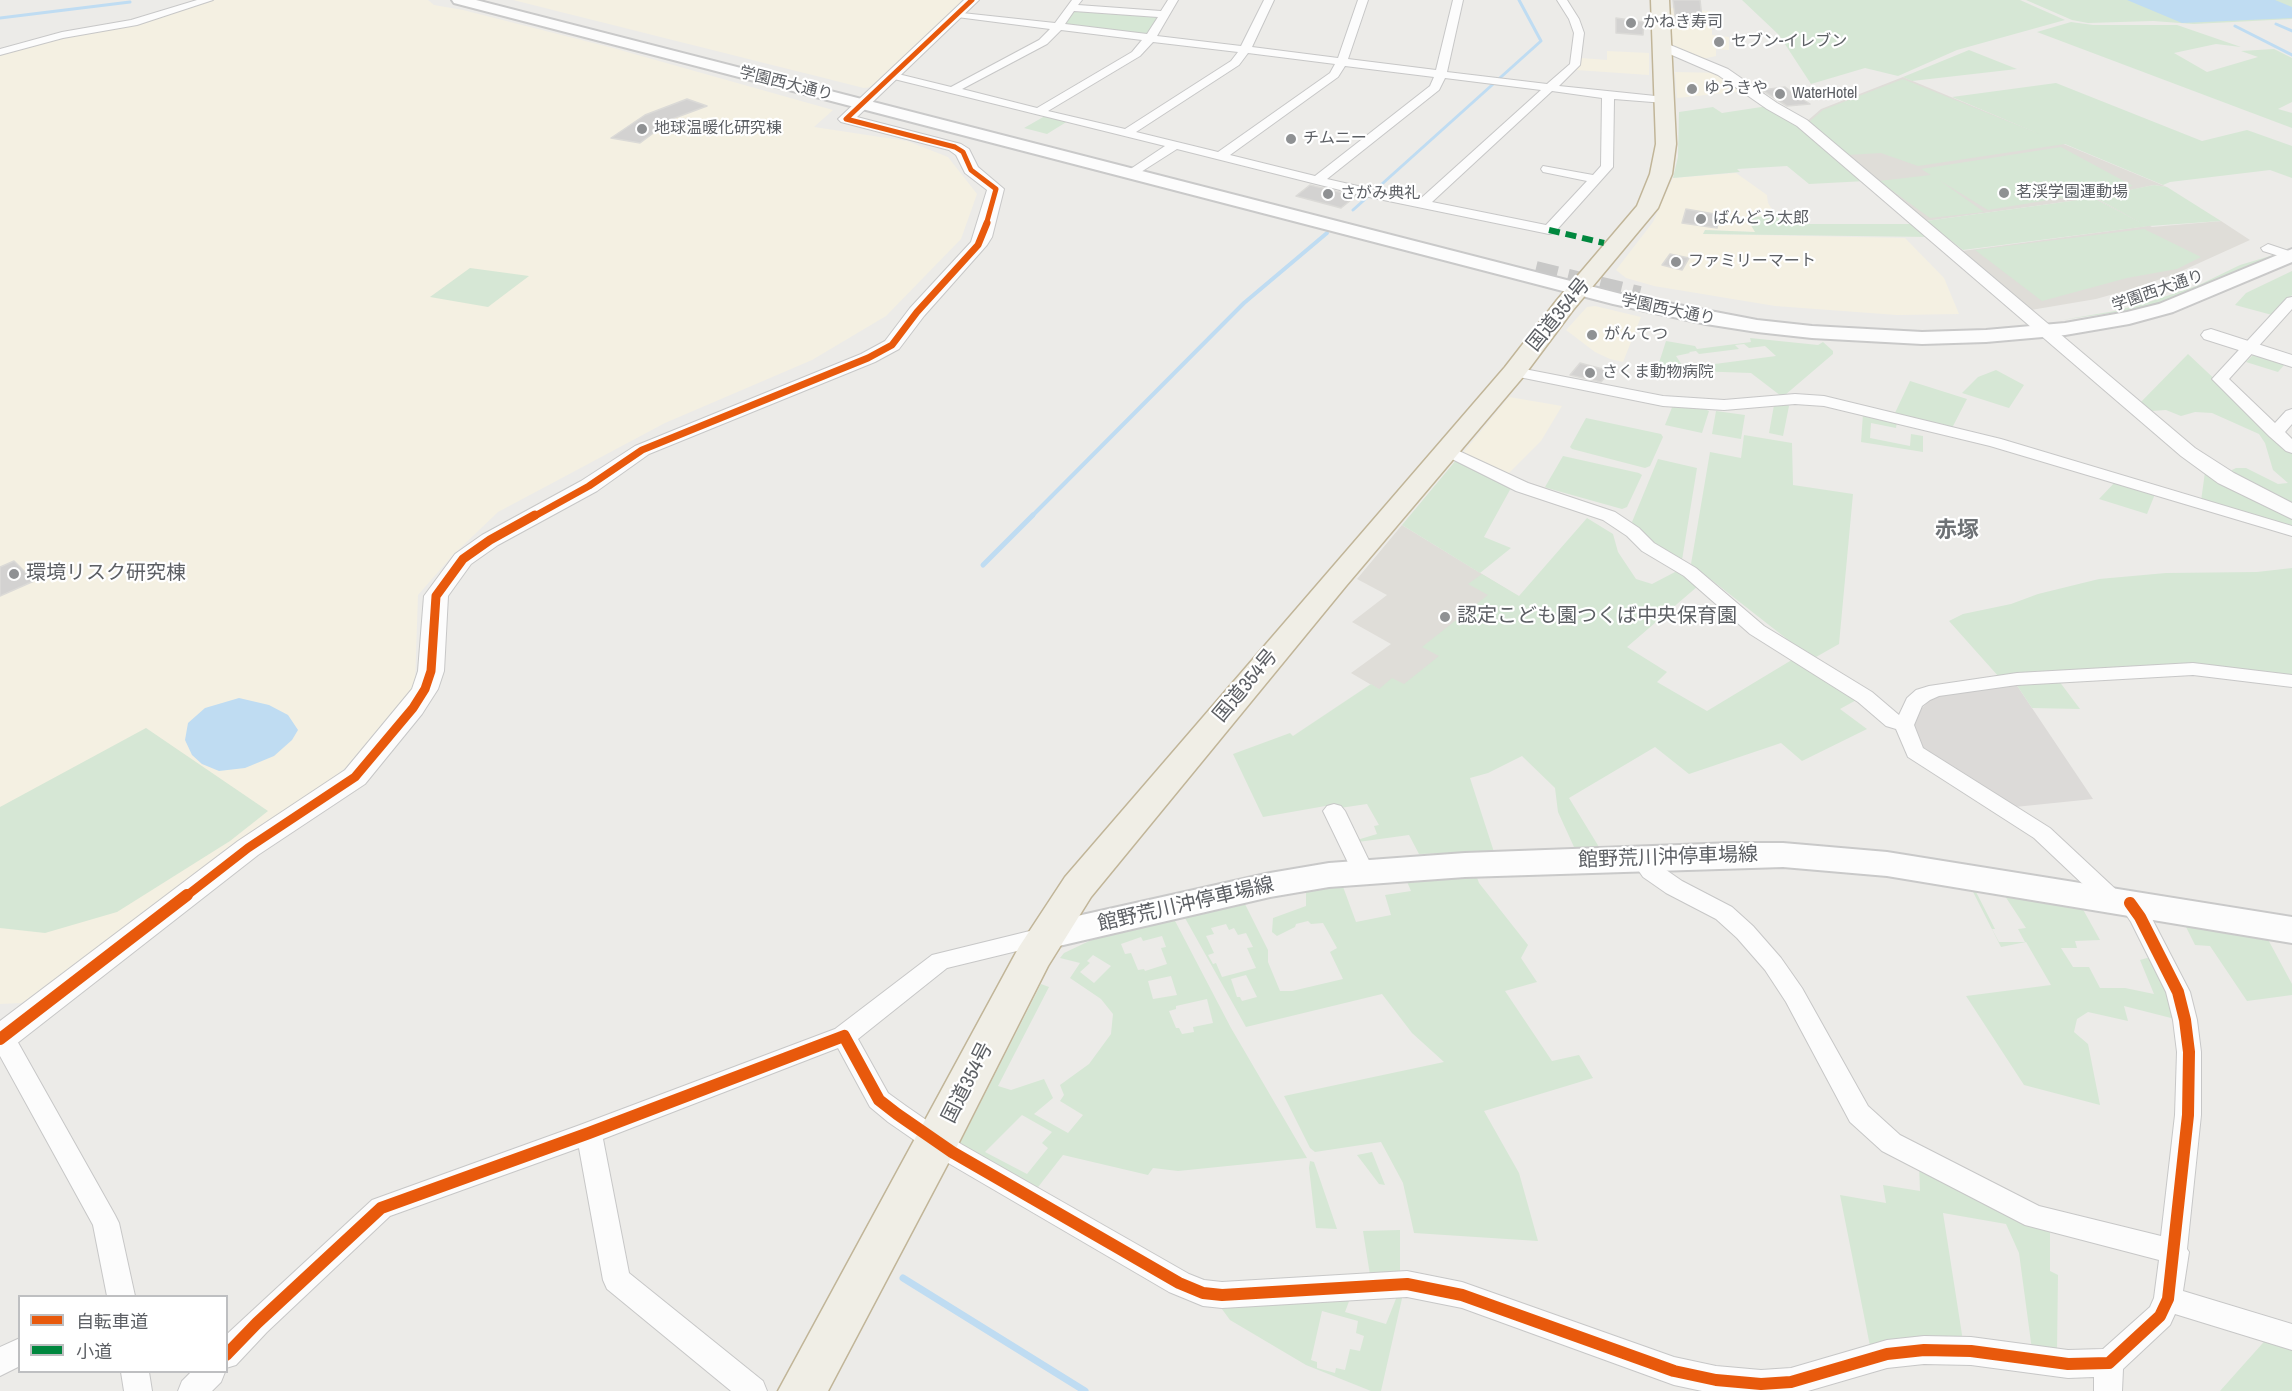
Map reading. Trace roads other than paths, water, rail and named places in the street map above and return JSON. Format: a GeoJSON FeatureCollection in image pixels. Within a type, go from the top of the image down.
{"type":"FeatureCollection","features":[{"type":"Feature","properties":{"kind":"highway","name":"国道354号"},"geometry":{"type":"LineString","coordinates":[[802,1391],[1046,936],[1078,887],[1514,372],[1584,284],[1640,219],[1654,197],[1664,162],[1665,100],[1660,0]]}},
{"type":"Feature","properties":{"kind":"main road","name":"学園西大通り"},"geometry":{"type":"LineString","coordinates":[[459,0],[867,101]]}},
{"type":"Feature","properties":{"kind":"main road","name":"学園西大通り"},"geometry":{"type":"LineString","coordinates":[[483,0],[867,101],[1584,284],[1766,313],[1984,330]]}},
{"type":"Feature","properties":{"kind":"main road","name":"学園西大通り"},"geometry":{"type":"LineString","coordinates":[[1222,191],[1535,272]]}},
{"type":"Feature","properties":{"kind":"main road","name":"学園西大通り"},"geometry":{"type":"LineString","coordinates":[[2041,326],[2144,299],[2179,287],[2268,248],[2292,251]]}},
{"type":"Feature","properties":{"kind":"main road","name":"学園西大通り"},"geometry":{"type":"LineString","coordinates":[[1639,297],[1764,320],[1879,330],[1984,330],[2041,326],[2129,318],[2166,308],[2200,295],[2292,251]]}},
{"type":"Feature","properties":{"kind":"main road","name":"館野荒川沖停車場線"},"geometry":{"type":"LineString","coordinates":[[1046,936],[1279,883],[1364,871],[1641,858],[1784,855],[1840,859],[1944,872],[2292,930]]}},
{"type":"Feature","properties":{"kind":"street"},"geometry":{"type":"LineString","coordinates":[[0,52],[62,35],[133,23],[208,0]]}},
{"type":"Feature","properties":{"kind":"street"},"geometry":{"type":"LineString","coordinates":[[119,1295],[106,1223],[1,1037],[248,848],[355,777],[413,708],[425,689],[431,671],[436,596],[463,559],[490,540],[589,486],[642,450],[868,358],[892,345],[917,312],[978,245],[983,237],[996,189],[971,170],[963,152],[955,147],[846,118],[894,76],[972,0]]}},
{"type":"Feature","properties":{"kind":"street"},"geometry":{"type":"LineString","coordinates":[[1038,111],[1136,54],[1150,38],[1173,0]]}},
{"type":"Feature","properties":{"kind":"street"},"geometry":{"type":"LineString","coordinates":[[1128,133],[1235,63],[1245,50],[1269,0]]}},
{"type":"Feature","properties":{"kind":"street"},"geometry":{"type":"LineString","coordinates":[[1221,156],[1334,75],[1342,62],[1364,0]]}},
{"type":"Feature","properties":{"kind":"street"},"geometry":{"type":"LineString","coordinates":[[1318,180],[1435,88],[1441,74],[1458,0]]}},
{"type":"Feature","properties":{"kind":"street"},"geometry":{"type":"LineString","coordinates":[[1422,204],[1570,71],[1578,54],[1580,33],[1562,0]]}},
{"type":"Feature","properties":{"kind":"street"},"geometry":{"type":"LineString","coordinates":[[953,90],[1043,42],[1058,27],[1074,4],[1164,14]]}},
{"type":"Feature","properties":{"kind":"street"},"geometry":{"type":"LineString","coordinates":[[957,14],[1550,88],[1665,100]]}},
{"type":"Feature","properties":{"kind":"street"},"geometry":{"type":"LineString","coordinates":[[1663,46],[1713,66],[1772,106],[1802,123],[2203,464],[2292,512]]}},
{"type":"Feature","properties":{"kind":"street"},"geometry":{"type":"LineString","coordinates":[[894,76],[1318,180],[1549,230],[1607,167],[1608,95]]}},
{"type":"Feature","properties":{"kind":"street"},"geometry":{"type":"LineString","coordinates":[[1137,170],[1174,145]]}},
{"type":"Feature","properties":{"kind":"street"},"geometry":{"type":"LineString","coordinates":[[1547,169],[1596,179]]}},
{"type":"Feature","properties":{"kind":"street"},"geometry":{"type":"LineString","coordinates":[[2292,301],[2220,379],[2292,448]]}},
{"type":"Feature","properties":{"kind":"street"},"geometry":{"type":"LineString","coordinates":[[2211,335],[2292,361]]}},
{"type":"Feature","properties":{"kind":"street"},"geometry":{"type":"LineString","coordinates":[[1514,372],[1663,401],[1724,405],[1795,399],[1824,401],[1995,442],[2292,531]]}},
{"type":"Feature","properties":{"kind":"street"},"geometry":{"type":"LineString","coordinates":[[2275,433],[2292,414]]}},
{"type":"Feature","properties":{"kind":"street"},"geometry":{"type":"LineString","coordinates":[[1446,450],[1522,487],[1609,516],[1633,532],[1648,547],[1690,572],[1757,630],[1856,691],[1893,721],[1904,725]]}},
{"type":"Feature","properties":{"kind":"street"},"geometry":{"type":"LineString","coordinates":[[844,1036],[879,1100],[952,1152],[1169,1278],[1203,1293],[1222,1295],[1407,1284],[1462,1295],[1674,1371],[1716,1380],[1761,1384],[1791,1382],[1887,1354],[1924,1350],[1971,1351],[2068,1364],[2108,1377],[2160,1316],[2168,1299],[2188,1115],[2189,1052],[2186,1020],[2178,992],[2163,959],[2123,902],[2042,833],[1915,752],[1904,725],[1914,703],[1923,695],[1936,690],[2017,679],[2193,669],[2292,681]]}},
{"type":"Feature","properties":{"kind":"street"},"geometry":{"type":"LineString","coordinates":[[1334,811],[1364,871]]}},
{"type":"Feature","properties":{"kind":"street"},"geometry":{"type":"LineString","coordinates":[[1641,858],[1651,871],[1674,887],[1724,913],[1745,932],[1773,964],[1794,995],[1858,1114],[1892,1143],[2034,1217],[2175,1251]]}},
{"type":"Feature","properties":{"kind":"street"},"geometry":{"type":"LineString","coordinates":[[228,1353],[381,1208],[844,1036],[940,961],[1046,936]]}},
{"type":"Feature","properties":{"kind":"street"},"geometry":{"type":"LineString","coordinates":[[589,1132],[617,1280],[753,1391]]}},
{"type":"Feature","properties":{"kind":"street"},"geometry":{"type":"LineString","coordinates":[[2168,1299],[2292,1337]]}},
{"type":"Feature","properties":{"kind":"street"},"geometry":{"type":"LineString","coordinates":[[0,1362],[18,1352]]}},
{"type":"Feature","properties":{"kind":"street"},"geometry":{"type":"LineString","coordinates":[[135,1373],[138,1391]]}},
{"type":"Feature","properties":{"kind":"street"},"geometry":{"type":"LineString","coordinates":[[192,1391],[209,1373]]}},
{"type":"Feature","properties":{"kind":"water"},"geometry":{"type":"Polygon","coordinates":[[[2127,0],[2275,0],[2292,7],[2292,18],[2182,23],[2127,0]]]}},
{"type":"Feature","properties":{"kind":"water"},"geometry":{"type":"Polygon","coordinates":[[[239,698],[269,705],[288,715],[298,730],[292,740],[274,756],[245,768],[219,771],[202,764],[192,755],[185,740],[188,723],[205,708],[239,698]]]}},
{"type":"Feature","properties":{"kind":"waterway"},"geometry":{"type":"LineString","coordinates":[[1353,210],[1541,41],[1519,0]]}},
{"type":"Feature","properties":{"kind":"waterway"},"geometry":{"type":"LineString","coordinates":[[0,18],[130,2]]}},
{"type":"Feature","properties":{"kind":"waterway"},"geometry":{"type":"LineString","coordinates":[[2276,24],[2292,31]]}},
{"type":"Feature","properties":{"kind":"waterway"},"geometry":{"type":"LineString","coordinates":[[2235,26],[2292,55]]}},
{"type":"Feature","properties":{"kind":"waterway"},"geometry":{"type":"LineString","coordinates":[[1031,517],[1244,303],[1327,233]]}},
{"type":"Feature","properties":{"kind":"waterway"},"geometry":{"type":"LineString","coordinates":[[983,565],[1031,517]]}},
{"type":"Feature","properties":{"kind":"waterway"},"geometry":{"type":"LineString","coordinates":[[903,1278],[1085,1391]]}},
{"type":"Feature","properties":{"kind":"tunnel"},"geometry":{"type":"LineString","coordinates":[[1535,272],[1639,297]]}},
{"type":"Feature","properties":{"kind":"place","name":"かねき寿司"},"geometry":{"type":"Point","coordinates":[1631,23]}},
{"type":"Feature","properties":{"kind":"place","name":"セブン-イレブン"},"geometry":{"type":"Point","coordinates":[1719,42]}},
{"type":"Feature","properties":{"kind":"place","name":"ゆうきや"},"geometry":{"type":"Point","coordinates":[1692,89]}},
{"type":"Feature","properties":{"kind":"place","name":"WaterHotel"},"geometry":{"type":"Point","coordinates":[1780,94]}},
{"type":"Feature","properties":{"kind":"place","name":"地球温暖化研究棟"},"geometry":{"type":"Point","coordinates":[642,129]}},
{"type":"Feature","properties":{"kind":"place","name":"チムニー"},"geometry":{"type":"Point","coordinates":[1291,139]}},
{"type":"Feature","properties":{"kind":"place","name":"茗渓学園運動場"},"geometry":{"type":"Point","coordinates":[2004,193]}},
{"type":"Feature","properties":{"kind":"place","name":"さがみ典礼"},"geometry":{"type":"Point","coordinates":[1328,194]}},
{"type":"Feature","properties":{"kind":"place","name":"ばんどう太郎"},"geometry":{"type":"Point","coordinates":[1701,219]}},
{"type":"Feature","properties":{"kind":"place","name":"ファミリーマート"},"geometry":{"type":"Point","coordinates":[1676,262]}},
{"type":"Feature","properties":{"kind":"place","name":"がんてつ"},"geometry":{"type":"Point","coordinates":[1592,335]}},
{"type":"Feature","properties":{"kind":"place","name":"さくま動物病院"},"geometry":{"type":"Point","coordinates":[1590,373]}},
{"type":"Feature","properties":{"kind":"place","name":"環境リスク研究棟"},"geometry":{"type":"Point","coordinates":[14,574]}},
{"type":"Feature","properties":{"kind":"place","name":"認定こども園つくば中央保育園"},"geometry":{"type":"Point","coordinates":[1445,617]}},
{"type":"Feature","properties":{"kind":"district","name":"赤塚"},"geometry":{"type":"Point","coordinates":[1957,531]}}]}
